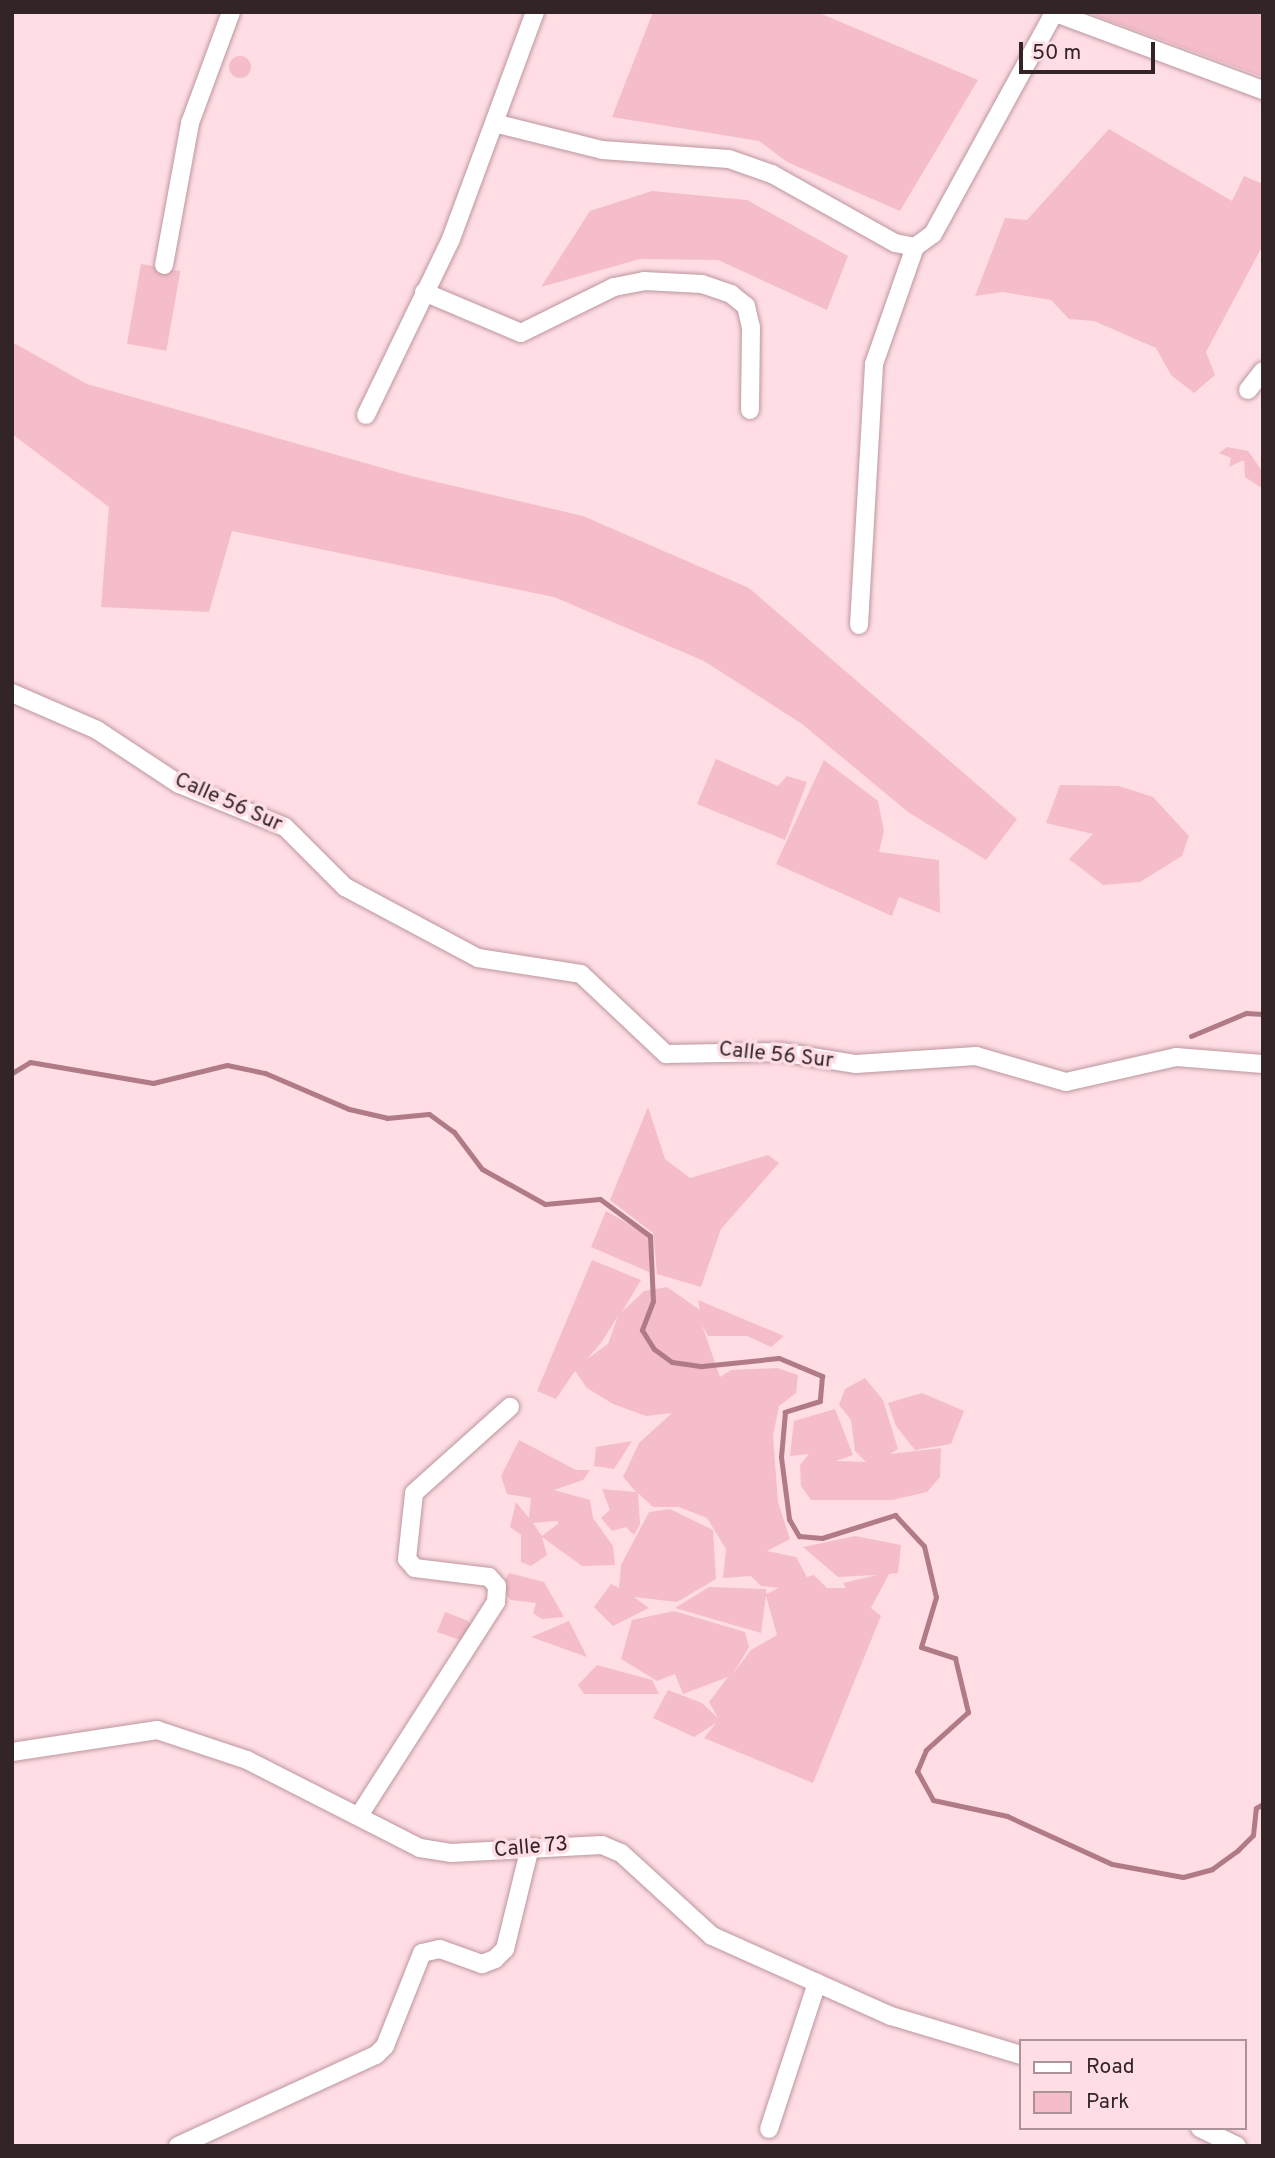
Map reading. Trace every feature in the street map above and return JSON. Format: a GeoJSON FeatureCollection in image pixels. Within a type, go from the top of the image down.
{"type":"FeatureCollection","features":[{"type":"Feature","properties":{"kind":"street"},"geometry":{"type":"LineString","coordinates":[[164,265],[190,123],[231,12]]}},
{"type":"Feature","properties":{"kind":"street"},"geometry":{"type":"LineString","coordinates":[[366,415],[498,124],[535,12]]}},
{"type":"Feature","properties":{"kind":"street"},"geometry":{"type":"LineString","coordinates":[[859,625],[874,364],[915,247],[933,234],[1053,13],[1263,90]]}},
{"type":"Feature","properties":{"kind":"street"},"geometry":{"type":"LineString","coordinates":[[498,124],[568,145],[729,159],[772,174],[895,243],[915,247]]}},
{"type":"Feature","properties":{"kind":"street"},"geometry":{"type":"LineString","coordinates":[[424,292],[521,333],[614,287],[645,281],[702,284],[731,294],[746,306],[751,327],[750,411]]}},
{"type":"Feature","properties":{"kind":"street"},"geometry":{"type":"LineString","coordinates":[[1248,390],[1263,370]]}},
{"type":"Feature","properties":{"kind":"street","name":"Calle 56 Sur"},"geometry":{"type":"LineString","coordinates":[[12,693],[97,730],[179,784],[285,827],[345,887],[478,958],[581,974],[666,1054],[781,1052],[856,1064],[976,1056],[1066,1082],[1175,1057],[1263,1064]]}},
{"type":"Feature","properties":{"kind":"street"},"geometry":{"type":"LineString","coordinates":[[360,1814],[496,1602],[497,1586],[489,1577],[415,1568],[407,1559],[414,1493],[510,1407]]}},
{"type":"Feature","properties":{"kind":"street","name":"Calle 73"},"geometry":{"type":"LineString","coordinates":[[12,1752],[157,1730],[247,1760],[360,1814],[420,1848],[451,1853],[582,1843],[621,1853],[712,1936],[891,2016],[1020,2054]]}},
{"type":"Feature","properties":{"kind":"street"},"geometry":{"type":"LineString","coordinates":[[178,2146],[376,2055],[385,2046],[422,1953],[440,1950],[482,1964],[495,1959],[505,1949],[530,1847]]}},
{"type":"Feature","properties":{"kind":"street"},"geometry":{"type":"LineString","coordinates":[[769,2129],[817,1983]]}},
{"type":"Feature","properties":{"kind":"street"},"geometry":{"type":"LineString","coordinates":[[1204,2130],[1237,2146]]}},
{"type":"Feature","properties":{"kind":"green space"},"geometry":{"type":"Polygon","coordinates":[[[653,12],[817,12],[978,80],[900,211],[787,162],[759,141],[612,117],[653,12]]]}},
{"type":"Feature","properties":{"kind":"green space"},"geometry":{"type":"Polygon","coordinates":[[[1086,12],[1263,12],[1263,77],[1086,12]]]}},
{"type":"Feature","properties":{"kind":"green space"},"geometry":{"type":"Polygon","coordinates":[[[240,56],[250,63],[251,67],[244,77],[240,78],[230,71],[229,67],[236,57],[240,56]]]}},
{"type":"Feature","properties":{"kind":"green space"},"geometry":{"type":"Polygon","coordinates":[[[1109,129],[1232,201],[1244,176],[1263,184],[1263,245],[1206,352],[1215,375],[1194,393],[1171,375],[1156,348],[1094,321],[1069,319],[1051,300],[1003,292],[975,296],[1005,218],[1027,220],[1109,129]]]}},
{"type":"Feature","properties":{"kind":"green space"},"geometry":{"type":"Polygon","coordinates":[[[652,191],[747,200],[848,256],[827,310],[718,260],[640,259],[541,287],[590,211],[652,191]]]}},
{"type":"Feature","properties":{"kind":"green space"},"geometry":{"type":"Polygon","coordinates":[[[141,264],[180,271],[166,351],[127,344],[141,264]]]}},
{"type":"Feature","properties":{"kind":"green space"},"geometry":{"type":"Polygon","coordinates":[[[12,342],[87,384],[411,476],[583,516],[749,588],[1017,819],[986,860],[908,812],[802,724],[704,661],[554,597],[232,531],[209,612],[101,607],[109,507],[12,434],[12,342]]]}},
{"type":"Feature","properties":{"kind":"green space"},"geometry":{"type":"Polygon","coordinates":[[[1227,447],[1248,451],[1263,472],[1263,489],[1245,477],[1244,460],[1229,467],[1231,458],[1219,453],[1227,447]]]}},
{"type":"Feature","properties":{"kind":"green space"},"geometry":{"type":"Polygon","coordinates":[[[716,759],[778,786],[787,776],[807,782],[785,840],[697,804],[716,759]]]}},
{"type":"Feature","properties":{"kind":"green space"},"geometry":{"type":"Polygon","coordinates":[[[824,760],[878,801],[884,831],[879,852],[939,860],[940,913],[899,897],[892,916],[776,864],[824,760]]]}},
{"type":"Feature","properties":{"kind":"green space"},"geometry":{"type":"Polygon","coordinates":[[[1060,785],[1119,786],[1153,797],[1189,836],[1182,856],[1140,882],[1103,885],[1069,859],[1093,834],[1046,823],[1060,785]]]}},
{"type":"Feature","properties":{"kind":"green space"},"geometry":{"type":"Polygon","coordinates":[[[648,1107],[665,1159],[690,1178],[768,1155],[779,1163],[721,1229],[701,1287],[657,1274],[653,1233],[610,1200],[648,1107]]]}},
{"type":"Feature","properties":{"kind":"green space"},"geometry":{"type":"Polygon","coordinates":[[[606,1211],[650,1236],[649,1272],[591,1247],[606,1211]]]}},
{"type":"Feature","properties":{"kind":"green space"},"geometry":{"type":"Polygon","coordinates":[[[592,1260],[641,1280],[622,1312],[644,1291],[667,1287],[700,1310],[698,1300],[784,1336],[771,1347],[747,1336],[708,1336],[702,1325],[720,1377],[731,1370],[777,1368],[798,1375],[796,1393],[779,1406],[773,1436],[778,1502],[790,1539],[767,1551],[796,1557],[807,1577],[814,1575],[827,1588],[846,1588],[843,1583],[877,1575],[838,1577],[803,1547],[855,1536],[901,1545],[898,1573],[889,1574],[871,1608],[881,1616],[813,1783],[704,1738],[716,1723],[694,1737],[653,1718],[668,1690],[702,1703],[718,1718],[709,1702],[728,1677],[683,1694],[675,1674],[657,1681],[621,1659],[632,1620],[674,1611],[745,1632],[749,1647],[733,1674],[751,1650],[777,1635],[766,1596],[761,1633],[675,1608],[709,1587],[766,1589],[766,1594],[779,1588],[761,1586],[751,1576],[723,1578],[726,1549],[707,1518],[679,1507],[653,1507],[638,1493],[640,1524],[634,1535],[626,1527],[612,1531],[601,1518],[610,1510],[602,1489],[636,1492],[623,1477],[639,1443],[672,1413],[646,1416],[613,1404],[587,1388],[575,1371],[556,1399],[537,1391],[592,1260]],[[618,1316],[587,1359],[608,1344],[618,1316]]]}},
{"type":"Feature","properties":{"kind":"green space"},"geometry":{"type":"Polygon","coordinates":[[[865,1378],[883,1400],[898,1449],[890,1454],[941,1448],[940,1477],[927,1492],[892,1500],[811,1500],[801,1486],[800,1465],[809,1454],[790,1456],[794,1421],[835,1409],[853,1455],[836,1461],[866,1462],[855,1451],[851,1420],[839,1405],[845,1389],[865,1378]]]}},
{"type":"Feature","properties":{"kind":"green space"},"geometry":{"type":"Polygon","coordinates":[[[922,1393],[964,1411],[951,1444],[915,1450],[896,1426],[888,1403],[922,1393]]]}},
{"type":"Feature","properties":{"kind":"green space"},"geometry":{"type":"Polygon","coordinates":[[[519,1440],[576,1470],[590,1470],[583,1480],[554,1490],[590,1500],[593,1518],[613,1546],[615,1565],[582,1566],[542,1537],[547,1555],[531,1566],[521,1562],[521,1535],[510,1527],[516,1502],[529,1518],[531,1498],[507,1494],[501,1476],[519,1440]],[[533,1523],[542,1536],[559,1523],[533,1523]]]}},
{"type":"Feature","properties":{"kind":"green space"},"geometry":{"type":"Polygon","coordinates":[[[632,1441],[614,1469],[594,1466],[596,1447],[632,1441]]]}},
{"type":"Feature","properties":{"kind":"green space"},"geometry":{"type":"Polygon","coordinates":[[[670,1509],[713,1530],[716,1579],[677,1602],[634,1597],[649,1608],[613,1626],[594,1607],[611,1584],[619,1588],[621,1565],[649,1512],[670,1509]]]}},
{"type":"Feature","properties":{"kind":"green space"},"geometry":{"type":"Polygon","coordinates":[[[509,1573],[544,1582],[564,1617],[542,1619],[533,1613],[536,1603],[511,1600],[501,1589],[509,1573]]]}},
{"type":"Feature","properties":{"kind":"green space"},"geometry":{"type":"Polygon","coordinates":[[[445,1612],[466,1620],[476,1628],[460,1640],[437,1632],[445,1612]]]}},
{"type":"Feature","properties":{"kind":"green space"},"geometry":{"type":"Polygon","coordinates":[[[569,1621],[587,1657],[531,1637],[569,1621]]]}},
{"type":"Feature","properties":{"kind":"green space"},"geometry":{"type":"Polygon","coordinates":[[[597,1665],[652,1680],[659,1694],[584,1694],[578,1685],[597,1665]]]}},
{"type":"Feature","properties":{"kind":"waterway"},"geometry":{"type":"LineString","coordinates":[[1191,1036],[1246,1013],[1263,1014]]}},
{"type":"Feature","properties":{"kind":"waterway"},"geometry":{"type":"LineString","coordinates":[[12,1073],[30,1062],[153,1083],[227,1065],[265,1073],[349,1109],[387,1118],[429,1114],[454,1132],[482,1169],[545,1204],[600,1199],[650,1236],[653,1301],[642,1330],[654,1349],[672,1362],[702,1366],[779,1358],[822,1376],[820,1401],[785,1412],[781,1457],[789,1519],[799,1536],[822,1538],[895,1515],[924,1546],[936,1597],[921,1647],[955,1658],[968,1712],[926,1750],[917,1771],[933,1800],[1007,1816],[1112,1864],[1183,1877],[1212,1869],[1238,1850],[1253,1835],[1256,1808],[1263,1804]]}}]}
